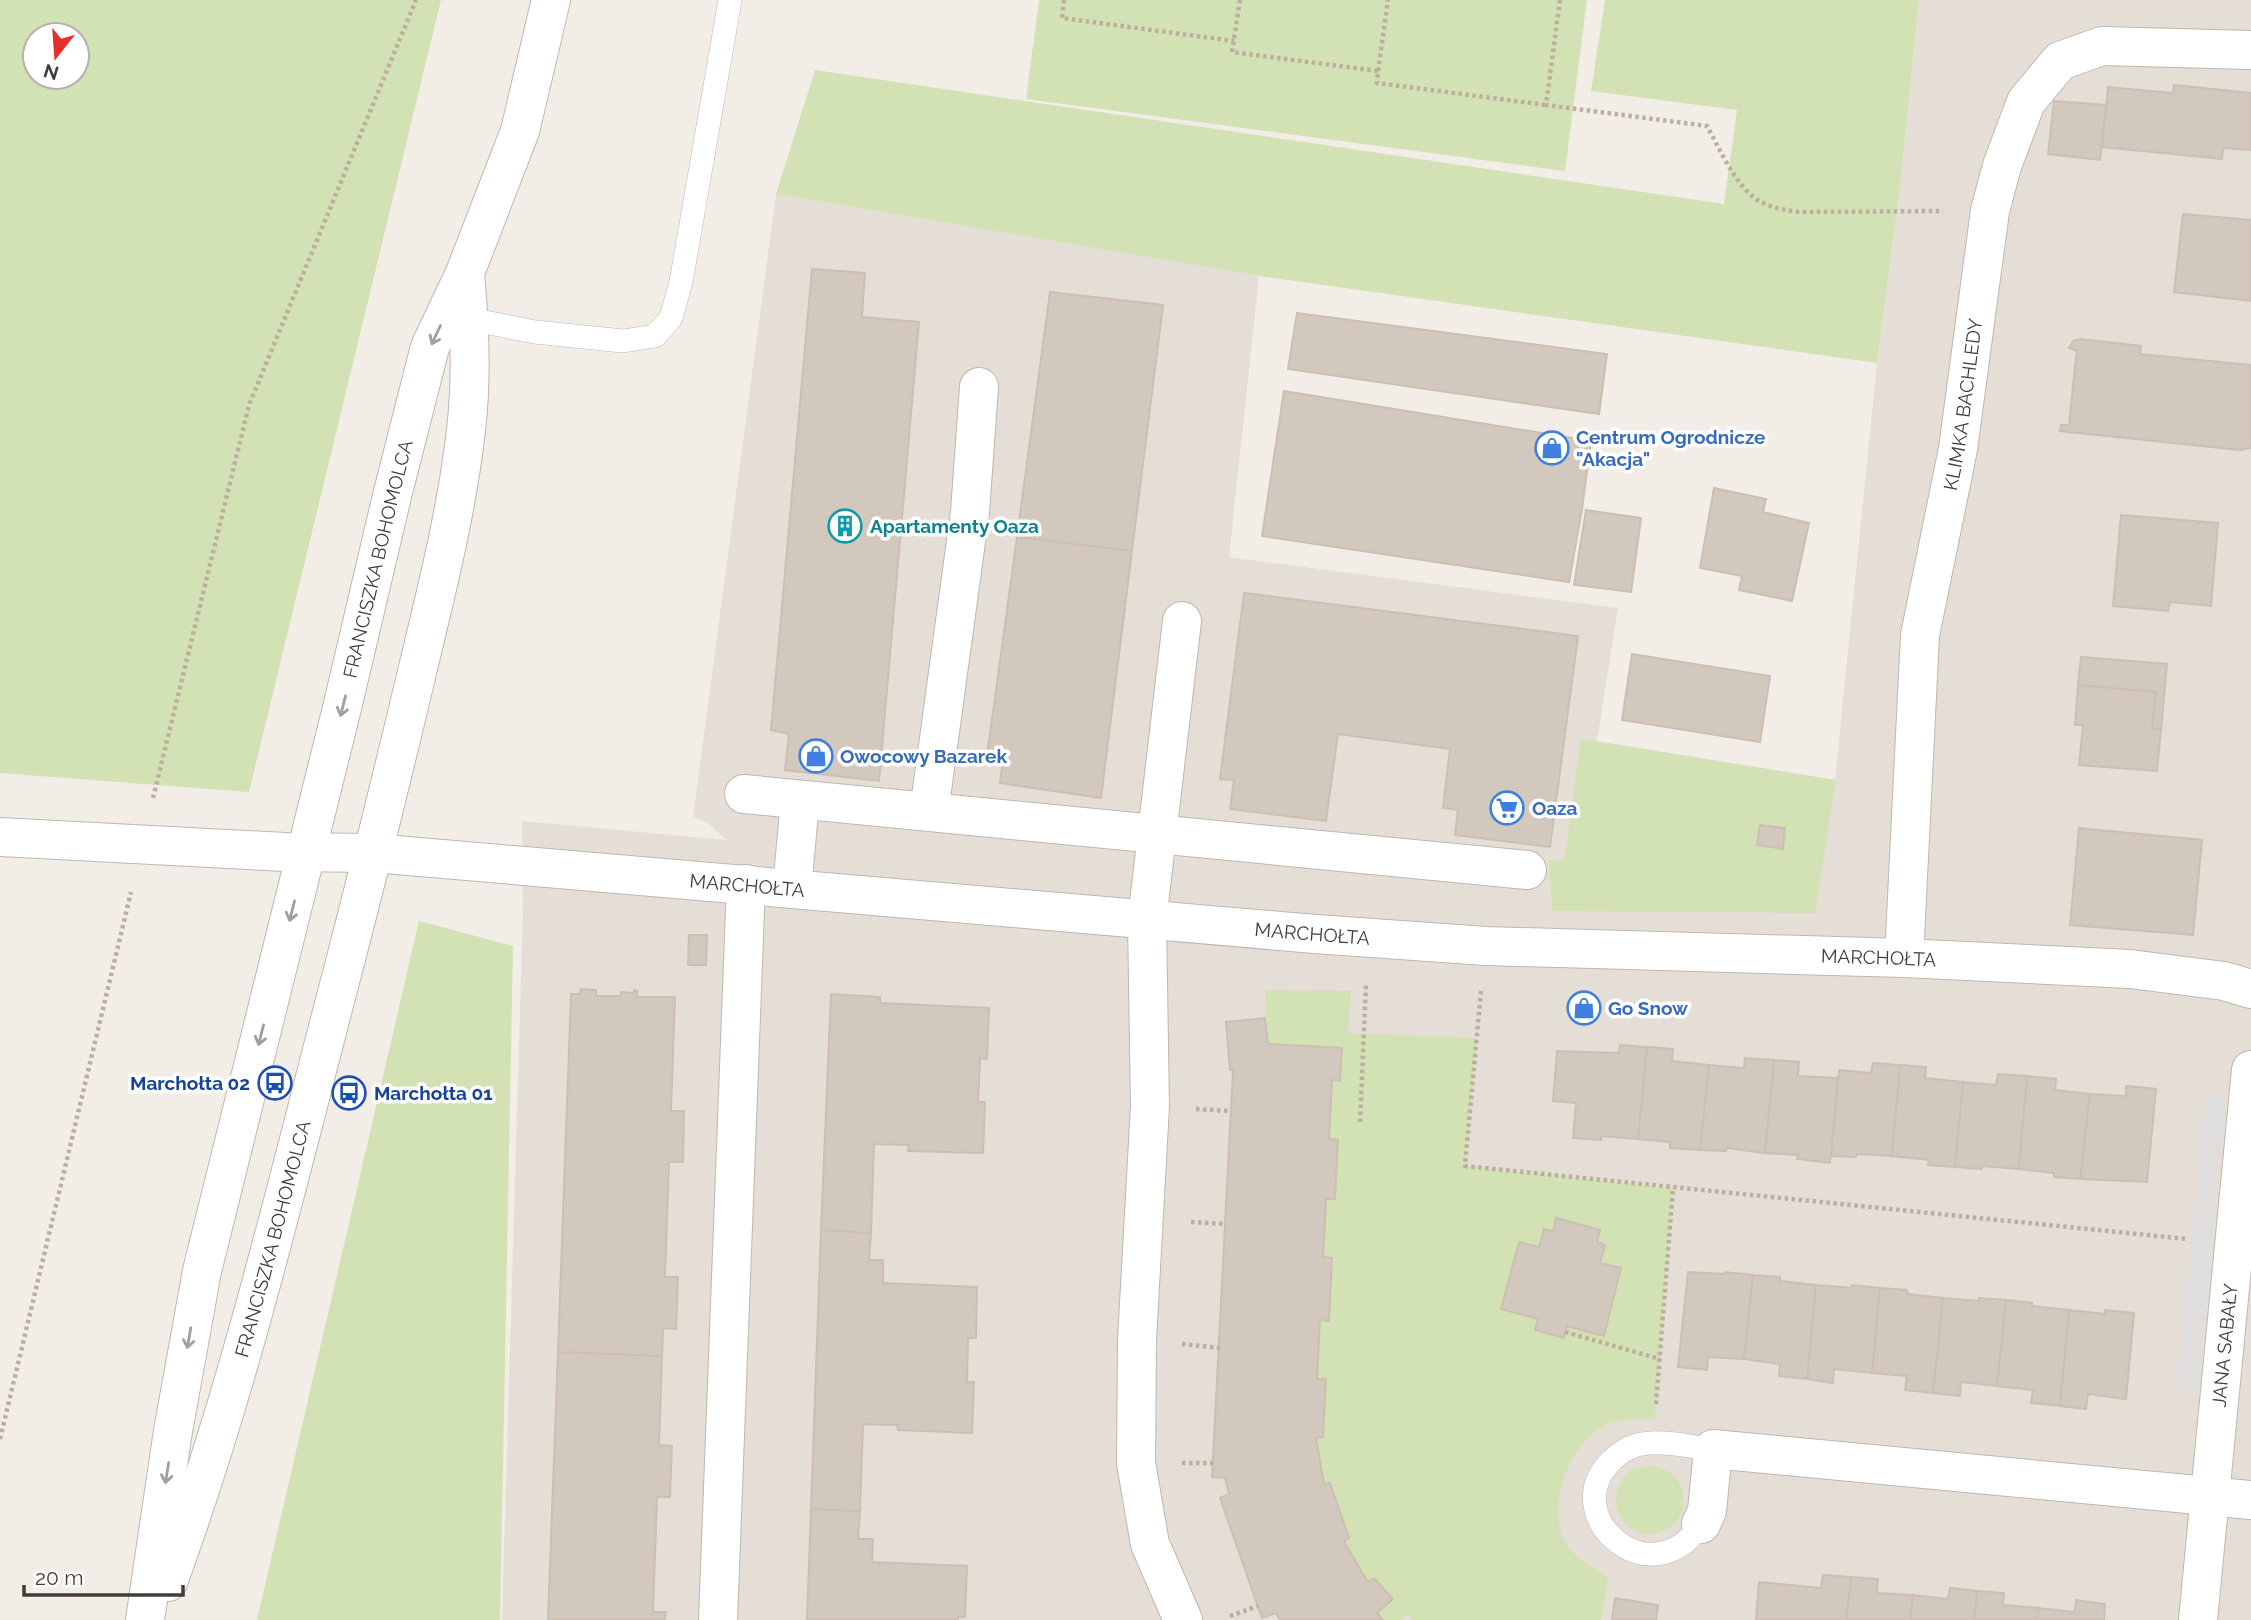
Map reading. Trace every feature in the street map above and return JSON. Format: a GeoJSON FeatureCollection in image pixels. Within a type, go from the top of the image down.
{"type":"FeatureCollection","features":[{"type":"Feature","properties":{"kind":"street","name":"FRANCISZKA BOHOMOLCA"},"geometry":{"type":"LineString","coordinates":[[145,1620],[173,1432],[202,1270],[430,346],[465,273],[520,131],[551,0]]}},
{"type":"Feature","properties":{"kind":"street","name":"KLIMKA BACHLEDY"},"geometry":{"type":"LineString","coordinates":[[1904,958],[1920,635],[1958,449],[1990,211],[2002,166],[2026,102],[2060,61],[2102,46],[2251,50]]}},
{"type":"Feature","properties":{"kind":"street","name":"FRANCISZKA BOHOMOLCA"},"geometry":{"type":"LineString","coordinates":[[155,1620],[226,1408],[373,853],[432,612],[458,492],[467,426],[469,319],[465,273]]}},
{"type":"Feature","properties":{"kind":"street"},"geometry":{"type":"LineString","coordinates":[[929,812],[970,512],[979,387]]}},
{"type":"Feature","properties":{"kind":"street"},"geometry":{"type":"LineString","coordinates":[[1182,621],[1147,919],[1150,1106],[1138,1313],[1136,1463],[1150,1544],[1183,1620]]}},
{"type":"Feature","properties":{"kind":"street"},"geometry":{"type":"LineString","coordinates":[[744,794],[1527,870]]}},
{"type":"Feature","properties":{"kind":"street"},"geometry":{"type":"LineString","coordinates":[[792,888],[800,801]]}},
{"type":"Feature","properties":{"kind":"street"},"geometry":{"type":"LineString","coordinates":[[0,837],[306,853],[373,853]]}},
{"type":"Feature","properties":{"kind":"street","name":"MARCHOŁTA"},"geometry":{"type":"LineString","coordinates":[[373,853],[1215,927],[1486,946],[1904,958],[2130,970],[2224,981],[2251,989]]}},
{"type":"Feature","properties":{"kind":"street"},"geometry":{"type":"LineString","coordinates":[[718,1620],[746,884]]}},
{"type":"Feature","properties":{"kind":"street","name":"JANA SABAŁY"},"geometry":{"type":"LineString","coordinates":[[2198,1620],[2251,1070]]}},
{"type":"Feature","properties":{"kind":"street"},"geometry":{"type":"LineString","coordinates":[[1701,1524],[1707,1511],[1713,1450],[2251,1500]]}},
{"type":"Feature","properties":{"kind":"lane"},"geometry":{"type":"LineString","coordinates":[[469,319],[535,331],[623,341],[655,336],[671,318],[683,269],[730,0]]}},
{"type":"Feature","properties":{"kind":"lane"},"geometry":{"type":"LineString","coordinates":[[1701,1524],[1694,1536],[1683,1545],[1656,1555],[1629,1550],[1607,1533],[1596,1508],[1597,1487],[1605,1467],[1626,1449],[1653,1443],[1713,1450]]}},
{"type":"Feature","properties":{"kind":"path"},"geometry":{"type":"LineString","coordinates":[[0,1439],[249,405],[416,0]]}},
{"type":"Feature","properties":{"kind":"path"},"geometry":{"type":"LineString","coordinates":[[1064,0],[1062,18],[1234,41]]}},
{"type":"Feature","properties":{"kind":"path"},"geometry":{"type":"LineString","coordinates":[[1240,0],[1232,52],[1378,71]]}},
{"type":"Feature","properties":{"kind":"path"},"geometry":{"type":"LineString","coordinates":[[1388,0],[1377,83],[1707,127],[1743,187],[1759,201],[1776,208],[1798,212],[1990,211]]}},
{"type":"Feature","properties":{"kind":"path"},"geometry":{"type":"LineString","coordinates":[[1546,105],[1560,0]]}},
{"type":"Feature","properties":{"kind":"path"},"geometry":{"type":"LineString","coordinates":[[1360,1122],[1366,974]]}},
{"type":"Feature","properties":{"kind":"path"},"geometry":{"type":"LineString","coordinates":[[1482,980],[1465,1166],[2181,1238],[2234,1240]]}},
{"type":"Feature","properties":{"kind":"path"},"geometry":{"type":"LineString","coordinates":[[1653,1443],[1673,1188]]}},
{"type":"Feature","properties":{"kind":"path"},"geometry":{"type":"LineString","coordinates":[[1566,1332],[1660,1359]]}},
{"type":"Feature","properties":{"kind":"path"},"geometry":{"type":"LineString","coordinates":[[1219,1620],[1258,1605]]}},
{"type":"Feature","properties":{"kind":"shaded area"},"geometry":{"type":"Polygon","coordinates":[[[1919,0],[2251,0],[2251,1620],[502,1620],[523,908],[522,821],[726,840],[707,822],[693,817],[776,194],[1259,276],[1229,557],[1618,608],[1597,741],[1835,780],[1877,363],[1900,187],[1919,0]]]}},
{"type":"Feature","properties":{"kind":"shaded area"},"geometry":{"type":"Polygon","coordinates":[[[2206,1095],[2225,1097],[2197,1398],[2176,1379],[2206,1095]]]}},
{"type":"Feature","properties":{"kind":"green space"},"geometry":{"type":"Polygon","coordinates":[[[0,0],[441,0],[249,792],[0,773],[0,0]]]}},
{"type":"Feature","properties":{"kind":"green space"},"geometry":{"type":"Polygon","coordinates":[[[1039,0],[1587,0],[1565,171],[1026,99],[1039,0]]]}},
{"type":"Feature","properties":{"kind":"green space"},"geometry":{"type":"Polygon","coordinates":[[[1605,0],[1919,0],[1900,187],[1877,363],[1259,276],[776,194],[815,70],[1724,204],[1737,110],[1591,91],[1605,0]]]}},
{"type":"Feature","properties":{"kind":"green space"},"geometry":{"type":"Polygon","coordinates":[[[1581,739],[1836,780],[1815,913],[1552,911],[1549,860],[1564,862],[1581,739]]]}},
{"type":"Feature","properties":{"kind":"green space"},"geometry":{"type":"Polygon","coordinates":[[[419,921],[513,946],[500,1620],[257,1620],[419,921]]]}},
{"type":"Feature","properties":{"kind":"green space"},"geometry":{"type":"Polygon","coordinates":[[[1265,990],[1351,991],[1348,1033],[1477,1038],[1465,1166],[1673,1188],[1655,1419],[1619,1421],[1594,1433],[1581,1445],[1571,1461],[1559,1498],[1558,1517],[1562,1534],[1570,1549],[1608,1578],[1601,1620],[1412,1620],[1408,1615],[1402,1620],[1383,1620],[1377,1613],[1393,1599],[1374,1578],[1368,1582],[1344,1542],[1349,1538],[1330,1483],[1324,1484],[1316,1438],[1323,1437],[1326,1380],[1317,1379],[1320,1320],[1328,1321],[1323,1257],[1326,1199],[1335,1199],[1338,1141],[1329,1139],[1332,1080],[1340,1081],[1342,1049],[1268,1044],[1265,990]],[[1556,1218],[1553,1231],[1544,1230],[1539,1247],[1519,1242],[1502,1309],[1538,1319],[1564,1337],[1567,1326],[1604,1336],[1621,1269],[1600,1263],[1605,1245],[1597,1242],[1600,1230],[1556,1218]]]}},
{"type":"Feature","properties":{"kind":"green space"},"geometry":{"type":"Polygon","coordinates":[[[1650,1466],[1663,1469],[1674,1476],[1681,1487],[1684,1500],[1681,1513],[1674,1524],[1663,1531],[1650,1534],[1637,1531],[1626,1524],[1619,1513],[1616,1500],[1619,1487],[1626,1476],[1637,1469],[1650,1466]]]}},
{"type":"Feature","properties":{"kind":"building"},"geometry":{"type":"Polygon","coordinates":[[[2174,85],[2251,93],[2251,150],[2223,148],[2222,159],[2102,147],[2108,87],[2173,93],[2174,85]]]}},
{"type":"Feature","properties":{"kind":"building"},"geometry":{"type":"Polygon","coordinates":[[[2054,101],[2106,105],[2100,160],[2048,154],[2054,101]]]}},
{"type":"Feature","properties":{"kind":"building"},"geometry":{"type":"Polygon","coordinates":[[[2183,214],[2251,220],[2251,301],[2174,292],[2183,214]]]}},
{"type":"Feature","properties":{"kind":"building","name":"Apartamenty Oaza"},"geometry":{"type":"Polygon","coordinates":[[[812,269],[865,273],[862,317],[919,322],[879,781],[785,770],[789,734],[771,730],[812,269]]]}},
{"type":"Feature","properties":{"kind":"building"},"geometry":{"type":"Polygon","coordinates":[[[1050,292],[1163,305],[1132,551],[1017,537],[1050,292]]]}},
{"type":"Feature","properties":{"kind":"building"},"geometry":{"type":"Polygon","coordinates":[[[1297,313],[1607,354],[1599,414],[1288,369],[1297,313]]]}},
{"type":"Feature","properties":{"kind":"building"},"geometry":{"type":"Polygon","coordinates":[[[2080,339],[2141,346],[2140,354],[2251,365],[2251,448],[2240,450],[2060,431],[2061,425],[2069,425],[2077,351],[2069,348],[2073,341],[2080,339]]]}},
{"type":"Feature","properties":{"kind":"building"},"geometry":{"type":"Polygon","coordinates":[[[1284,391],[1591,441],[1569,582],[1262,536],[1284,391]]]}},
{"type":"Feature","properties":{"kind":"building"},"geometry":{"type":"Polygon","coordinates":[[[1714,488],[1766,499],[1763,512],[1809,523],[1792,601],[1739,590],[1742,576],[1700,568],[1714,488]]]}},
{"type":"Feature","properties":{"kind":"building"},"geometry":{"type":"Polygon","coordinates":[[[1586,510],[1641,518],[1631,592],[1574,585],[1586,510]]]}},
{"type":"Feature","properties":{"kind":"building"},"geometry":{"type":"Polygon","coordinates":[[[2121,515],[2218,523],[2211,606],[2170,602],[2168,611],[2113,606],[2121,515]]]}},
{"type":"Feature","properties":{"kind":"building"},"geometry":{"type":"Polygon","coordinates":[[[1017,537],[1132,551],[1101,798],[1000,783],[1004,751],[988,749],[1017,537]]]}},
{"type":"Feature","properties":{"kind":"building"},"geometry":{"type":"Polygon","coordinates":[[[1244,593],[1578,636],[1550,847],[1455,835],[1458,810],[1443,808],[1450,749],[1338,734],[1326,821],[1230,809],[1234,780],[1220,779],[1244,593]]]}},
{"type":"Feature","properties":{"kind":"building"},"geometry":{"type":"Polygon","coordinates":[[[1632,654],[1770,676],[1760,742],[1622,720],[1632,654]]]}},
{"type":"Feature","properties":{"kind":"building"},"geometry":{"type":"Polygon","coordinates":[[[2081,657],[2167,664],[2161,729],[2152,728],[2156,692],[2078,685],[2081,657]]]}},
{"type":"Feature","properties":{"kind":"building"},"geometry":{"type":"Polygon","coordinates":[[[2078,685],[2156,692],[2152,728],[2161,729],[2157,771],[2079,765],[2083,725],[2075,725],[2078,685]]]}},
{"type":"Feature","properties":{"kind":"building"},"geometry":{"type":"Polygon","coordinates":[[[1760,825],[1785,828],[1783,849],[1757,845],[1760,825]]]}},
{"type":"Feature","properties":{"kind":"building"},"geometry":{"type":"Polygon","coordinates":[[[2079,828],[2202,840],[2193,935],[2070,925],[2079,828]]]}},
{"type":"Feature","properties":{"kind":"building"},"geometry":{"type":"Polygon","coordinates":[[[689,935],[707,935],[706,965],[688,965],[689,935]]]}},
{"type":"Feature","properties":{"kind":"building"},"geometry":{"type":"Polygon","coordinates":[[[581,989],[596,990],[596,996],[621,996],[621,992],[634,993],[634,990],[637,991],[637,997],[675,997],[671,1111],[684,1111],[683,1162],[669,1162],[665,1277],[678,1277],[676,1329],[663,1328],[662,1356],[558,1352],[571,994],[580,994],[581,989]]]}},
{"type":"Feature","properties":{"kind":"building"},"geometry":{"type":"Polygon","coordinates":[[[831,994],[880,997],[880,1003],[989,1008],[987,1059],[980,1058],[978,1102],[985,1102],[983,1153],[908,1151],[909,1145],[874,1144],[871,1233],[821,1230],[831,994]]]}},
{"type":"Feature","properties":{"kind":"building"},"geometry":{"type":"Polygon","coordinates":[[[1265,1018],[1268,1044],[1342,1048],[1340,1081],[1332,1080],[1329,1139],[1338,1140],[1335,1199],[1326,1199],[1323,1257],[1332,1258],[1329,1321],[1320,1320],[1317,1379],[1326,1379],[1323,1437],[1316,1438],[1324,1484],[1330,1483],[1349,1538],[1344,1542],[1368,1582],[1374,1578],[1393,1599],[1377,1613],[1383,1620],[1280,1620],[1276,1613],[1262,1618],[1220,1498],[1229,1494],[1225,1478],[1212,1477],[1233,1070],[1230,1070],[1226,1022],[1265,1018]]]}},
{"type":"Feature","properties":{"kind":"building"},"geometry":{"type":"Polygon","coordinates":[[[1620,1045],[1647,1047],[1638,1139],[1601,1136],[1601,1140],[1573,1138],[1576,1103],[1553,1101],[1557,1051],[1619,1053],[1620,1045]]]}},
{"type":"Feature","properties":{"kind":"building"},"geometry":{"type":"Polygon","coordinates":[[[1647,1047],[1673,1049],[1672,1061],[1709,1065],[1700,1150],[1670,1148],[1670,1142],[1638,1139],[1647,1047]]]}},
{"type":"Feature","properties":{"kind":"building"},"geometry":{"type":"Polygon","coordinates":[[[1745,1058],[1774,1060],[1765,1153],[1727,1148],[1726,1151],[1700,1150],[1709,1065],[1744,1068],[1745,1058]]]}},
{"type":"Feature","properties":{"kind":"building"},"geometry":{"type":"Polygon","coordinates":[[[1774,1060],[1799,1062],[1798,1076],[1838,1078],[1830,1163],[1797,1159],[1798,1155],[1765,1153],[1774,1060]]]}},
{"type":"Feature","properties":{"kind":"building"},"geometry":{"type":"Polygon","coordinates":[[[1873,1063],[1900,1065],[1892,1156],[1831,1156],[1839,1070],[1871,1073],[1873,1063]]]}},
{"type":"Feature","properties":{"kind":"building"},"geometry":{"type":"Polygon","coordinates":[[[1900,1065],[1926,1067],[1925,1078],[1963,1082],[1955,1167],[1928,1165],[1929,1160],[1892,1156],[1900,1065]]]}},
{"type":"Feature","properties":{"kind":"building"},"geometry":{"type":"Polygon","coordinates":[[[1998,1074],[2027,1076],[2019,1169],[1955,1167],[1963,1082],[1996,1085],[1998,1074]]]}},
{"type":"Feature","properties":{"kind":"building"},"geometry":{"type":"Polygon","coordinates":[[[2027,1076],[2056,1079],[2055,1090],[2090,1094],[2080,1179],[2054,1177],[2054,1173],[2019,1169],[2027,1076]]]}},
{"type":"Feature","properties":{"kind":"building"},"geometry":{"type":"Polygon","coordinates":[[[2126,1086],[2156,1089],[2147,1182],[2080,1179],[2090,1094],[2126,1096],[2126,1086]]]}},
{"type":"Feature","properties":{"kind":"building"},"geometry":{"type":"Polygon","coordinates":[[[1556,1218],[1600,1230],[1597,1242],[1605,1245],[1600,1263],[1621,1268],[1604,1336],[1567,1326],[1564,1338],[1535,1330],[1538,1319],[1501,1309],[1519,1242],[1539,1247],[1544,1229],[1553,1231],[1556,1218]]]}},
{"type":"Feature","properties":{"kind":"building"},"geometry":{"type":"Polygon","coordinates":[[[821,1230],[871,1233],[869,1260],[883,1260],[883,1283],[977,1287],[976,1338],[968,1338],[967,1382],[974,1382],[972,1433],[898,1430],[897,1425],[863,1424],[860,1511],[811,1509],[821,1230]]]}},
{"type":"Feature","properties":{"kind":"building"},"geometry":{"type":"Polygon","coordinates":[[[1688,1272],[1753,1275],[1744,1359],[1708,1357],[1707,1370],[1678,1367],[1688,1272]]]}},
{"type":"Feature","properties":{"kind":"building"},"geometry":{"type":"Polygon","coordinates":[[[1753,1275],[1780,1277],[1780,1281],[1816,1285],[1807,1379],[1779,1376],[1780,1364],[1744,1359],[1753,1275]]]}},
{"type":"Feature","properties":{"kind":"building"},"geometry":{"type":"Polygon","coordinates":[[[1816,1285],[1880,1288],[1872,1373],[1834,1369],[1833,1383],[1807,1379],[1816,1285]]]}},
{"type":"Feature","properties":{"kind":"building"},"geometry":{"type":"Polygon","coordinates":[[[1880,1288],[1907,1290],[1907,1294],[1943,1298],[1933,1393],[1905,1390],[1907,1376],[1872,1373],[1880,1288]]]}},
{"type":"Feature","properties":{"kind":"building"},"geometry":{"type":"Polygon","coordinates":[[[1943,1298],[2006,1300],[1997,1386],[1961,1382],[1960,1396],[1933,1393],[1943,1298]]]}},
{"type":"Feature","properties":{"kind":"building"},"geometry":{"type":"Polygon","coordinates":[[[2006,1300],[2069,1310],[2060,1406],[2031,1403],[2033,1390],[1997,1386],[2006,1300]]]}},
{"type":"Feature","properties":{"kind":"building"},"geometry":{"type":"Polygon","coordinates":[[[2069,1310],[2105,1314],[2105,1310],[2134,1313],[2126,1399],[2088,1394],[2086,1409],[2060,1406],[2069,1310]]]}},
{"type":"Feature","properties":{"kind":"building"},"geometry":{"type":"Polygon","coordinates":[[[558,1352],[662,1356],[659,1445],[672,1446],[670,1497],[657,1497],[653,1612],[666,1612],[665,1620],[548,1620],[558,1352]]]}},
{"type":"Feature","properties":{"kind":"building"},"geometry":{"type":"Polygon","coordinates":[[[811,1509],[860,1511],[858,1539],[873,1539],[872,1562],[967,1566],[965,1617],[958,1617],[958,1620],[807,1620],[811,1509]]]}},
{"type":"Feature","properties":{"kind":"building"},"geometry":{"type":"Polygon","coordinates":[[[1823,1575],[1851,1577],[1846,1620],[1756,1620],[1759,1582],[1821,1588],[1823,1575]]]}},
{"type":"Feature","properties":{"kind":"building"},"geometry":{"type":"Polygon","coordinates":[[[1851,1577],[1878,1579],[1877,1593],[1913,1595],[1910,1620],[1846,1620],[1851,1577]]]}},
{"type":"Feature","properties":{"kind":"building"},"geometry":{"type":"Polygon","coordinates":[[[1950,1588],[1977,1591],[1974,1620],[1910,1620],[1913,1595],[1948,1599],[1950,1588]]]}},
{"type":"Feature","properties":{"kind":"building"},"geometry":{"type":"Polygon","coordinates":[[[1977,1591],[2004,1593],[2003,1605],[2039,1608],[2037,1620],[1974,1620],[1977,1591]]]}},
{"type":"Feature","properties":{"kind":"building"},"geometry":{"type":"Polygon","coordinates":[[[1615,1598],[1658,1605],[1656,1620],[1612,1620],[1615,1598]]]}},
{"type":"Feature","properties":{"kind":"building"},"geometry":{"type":"Polygon","coordinates":[[[2076,1600],[2105,1604],[2104,1620],[2037,1620],[2039,1608],[2075,1612],[2076,1600]]]}},
{"type":"Feature","properties":{"kind":"place","name":"Centrum Ogrodnicze \"Akacja\""},"geometry":{"type":"Point","coordinates":[1552,448]}},
{"type":"Feature","properties":{"kind":"place","name":"Apartamenty Oaza"},"geometry":{"type":"Point","coordinates":[845,526]}},
{"type":"Feature","properties":{"kind":"place","name":"Owocowy Bazarek"},"geometry":{"type":"Point","coordinates":[816,756]}},
{"type":"Feature","properties":{"kind":"place","name":"Oaza"},"geometry":{"type":"Point","coordinates":[1507,808]}},
{"type":"Feature","properties":{"kind":"place","name":"Go Snow"},"geometry":{"type":"Point","coordinates":[1584,1008]}},
{"type":"Feature","properties":{"kind":"place","name":"Marchołta 02"},"geometry":{"type":"Point","coordinates":[275,1083]}},
{"type":"Feature","properties":{"kind":"place","name":"Marchołta 01"},"geometry":{"type":"Point","coordinates":[349,1093]}}]}
